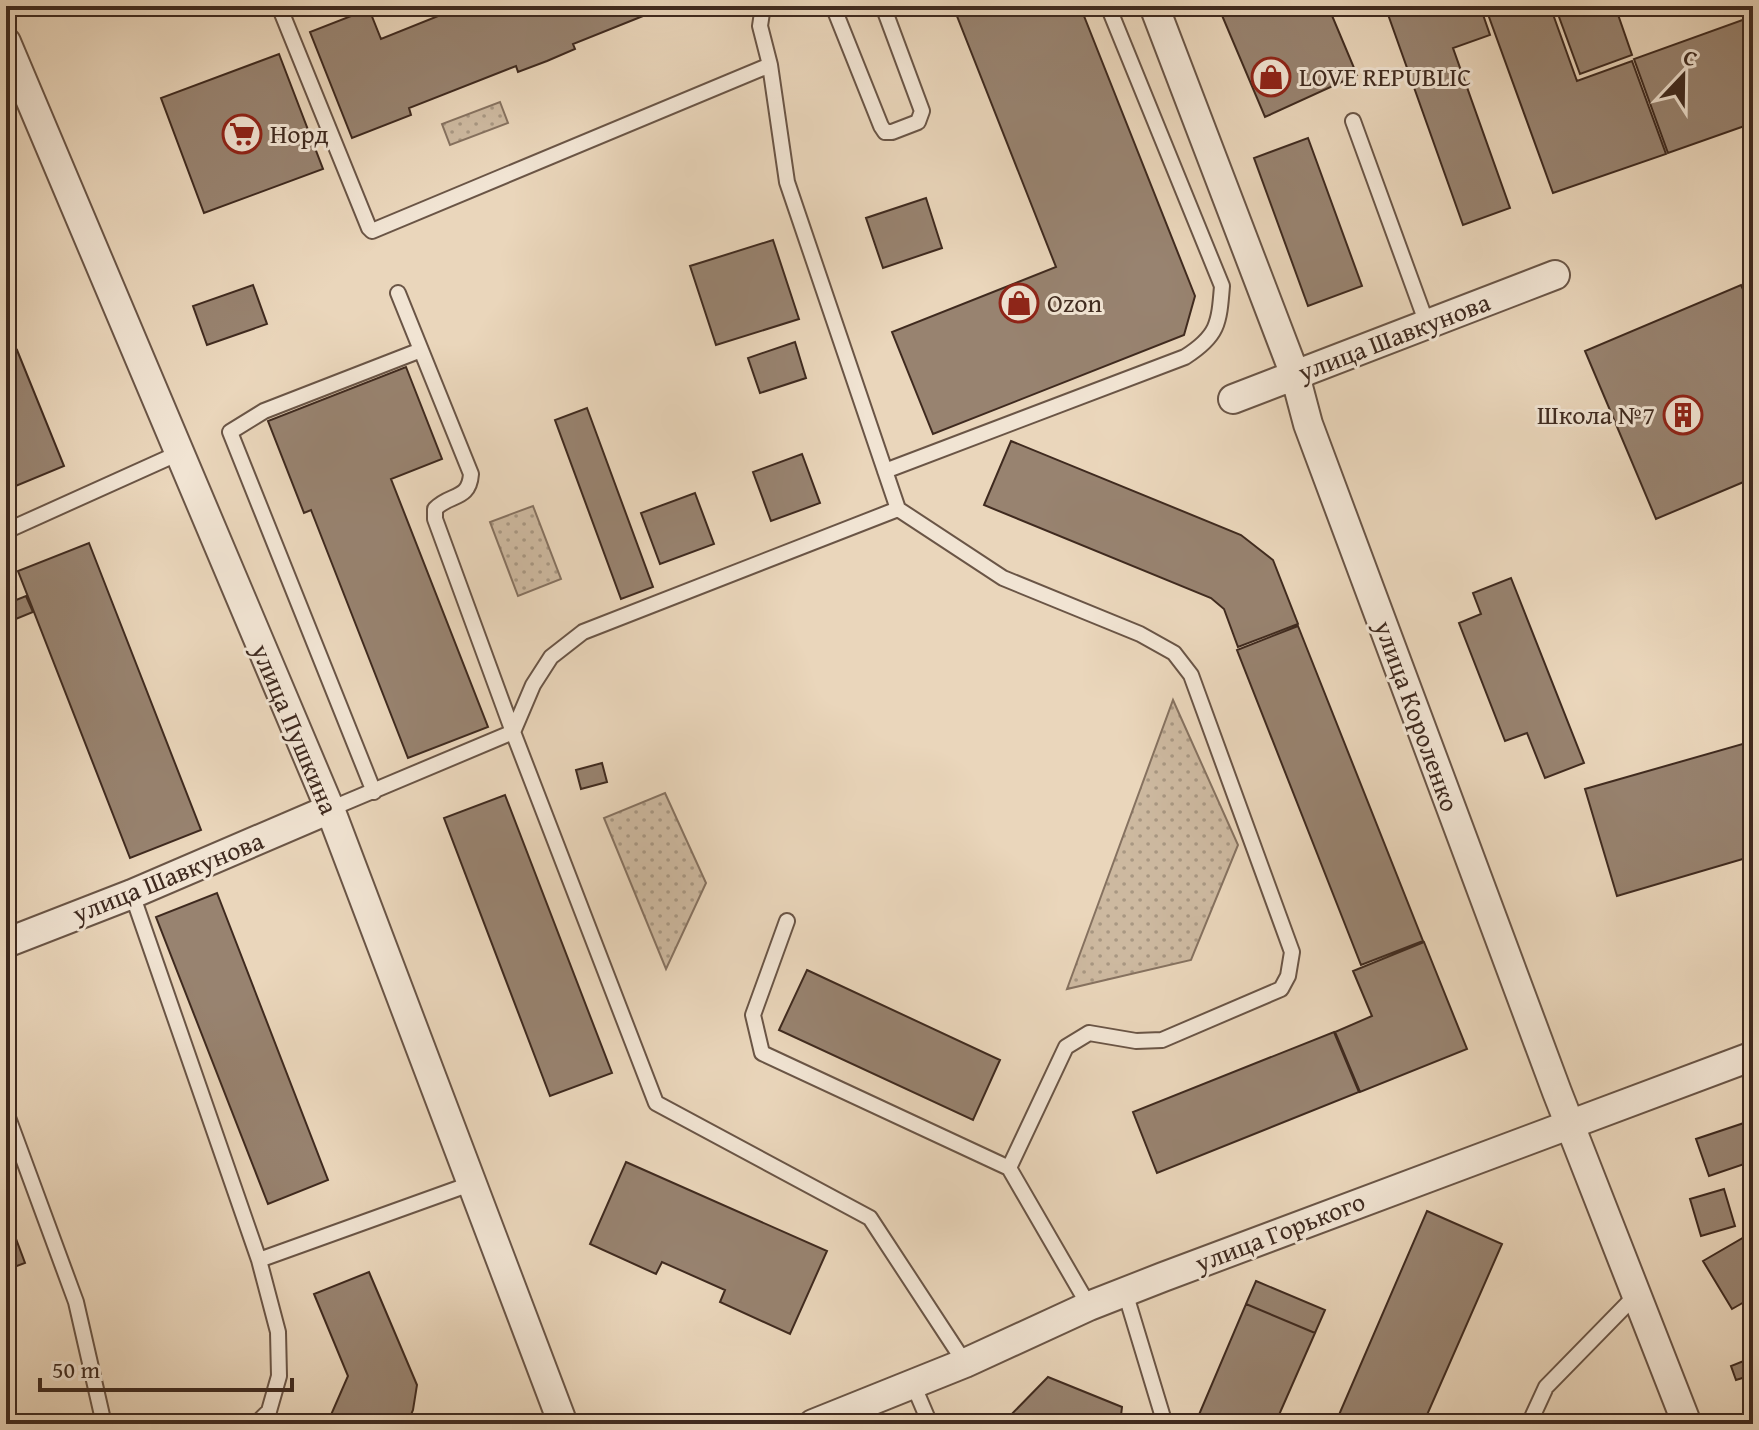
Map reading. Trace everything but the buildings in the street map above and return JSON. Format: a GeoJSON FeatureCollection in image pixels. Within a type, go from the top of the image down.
{"type":"FeatureCollection","features":[{"type":"Feature","properties":{"kind":"street","name":"улица Короленко"},"geometry":{"type":"LineString","coordinates":[[1154,6],[1295,375],[1314,439],[1569,1122],[1687,1424]]}},
{"type":"Feature","properties":{"kind":"street","name":"улица Пушкина"},"geometry":{"type":"LineString","coordinates":[[6,45],[330,809],[563,1424]]}},
{"type":"Feature","properties":{"kind":"street","name":"улица Шавкунова"},"geometry":{"type":"LineString","coordinates":[[1233,399],[1555,275]]}},
{"type":"Feature","properties":{"kind":"street","name":"улица Шавкунова"},"geometry":{"type":"LineString","coordinates":[[6,943],[132,894],[330,809]]}},
{"type":"Feature","properties":{"kind":"street","name":"улица Горького"},"geometry":{"type":"LineString","coordinates":[[813,1424],[850,1417],[913,1384],[1089,1306],[1569,1122],[1753,1056]]}},
{"type":"Feature","properties":{"kind":"lane"},"geometry":{"type":"LineString","coordinates":[[279,6],[372,231],[770,65]]}},
{"type":"Feature","properties":{"kind":"lane"},"geometry":{"type":"LineString","coordinates":[[763,6],[760,26],[770,65],[787,182],[898,509],[1003,578],[1140,634],[1174,653],[1191,675],[1292,952],[1288,976],[1281,989],[1162,1040],[1136,1041],[1089,1033],[1066,1047],[1009,1168]]}},
{"type":"Feature","properties":{"kind":"lane"},"geometry":{"type":"LineString","coordinates":[[833,6],[881,126],[885,132],[892,132],[918,122],[922,111],[883,6]]}},
{"type":"Feature","properties":{"kind":"lane"},"geometry":{"type":"LineString","coordinates":[[885,471],[1185,357],[1206,343],[1219,317],[1222,286],[1108,6]]}},
{"type":"Feature","properties":{"kind":"lane"},"geometry":{"type":"LineString","coordinates":[[1353,121],[1427,324]]}},
{"type":"Feature","properties":{"kind":"lane"},"geometry":{"type":"LineString","coordinates":[[398,293],[471,474],[470,485],[464,493],[442,502],[435,509],[435,519],[513,732],[656,1103],[870,1218],[965,1363]]}},
{"type":"Feature","properties":{"kind":"lane"},"geometry":{"type":"LineString","coordinates":[[374,792],[230,432],[264,411],[421,350]]}},
{"type":"Feature","properties":{"kind":"lane"},"geometry":{"type":"LineString","coordinates":[[6,531],[179,453]]}},
{"type":"Feature","properties":{"kind":"lane"},"geometry":{"type":"LineString","coordinates":[[330,809],[513,732],[533,685],[551,657],[583,632],[898,509]]}},
{"type":"Feature","properties":{"kind":"lane"},"geometry":{"type":"LineString","coordinates":[[132,894],[259,1260],[278,1332],[279,1376],[269,1411],[256,1424]]}},
{"type":"Feature","properties":{"kind":"lane"},"geometry":{"type":"LineString","coordinates":[[787,921],[753,1015],[762,1053],[1009,1168],[1089,1306]]}},
{"type":"Feature","properties":{"kind":"lane"},"geometry":{"type":"LineString","coordinates":[[6,1112],[76,1302],[104,1424]]}},
{"type":"Feature","properties":{"kind":"lane"},"geometry":{"type":"LineString","coordinates":[[259,1260],[473,1183]]}},
{"type":"Feature","properties":{"kind":"lane"},"geometry":{"type":"LineString","coordinates":[[1125,1292],[1165,1424]]}},
{"type":"Feature","properties":{"kind":"lane"},"geometry":{"type":"LineString","coordinates":[[1529,1424],[1546,1387],[1636,1295]]}},
{"type":"Feature","properties":{"kind":"lane"},"geometry":{"type":"LineString","coordinates":[[913,1384],[930,1424]]}},
{"type":"Feature","properties":{"kind":"shaded area"},"geometry":{"type":"Polygon","coordinates":[[[500,102],[508,123],[450,145],[442,124],[500,102]]]}},
{"type":"Feature","properties":{"kind":"shaded area"},"geometry":{"type":"Polygon","coordinates":[[[533,506],[561,579],[518,596],[490,522],[533,506]]]}},
{"type":"Feature","properties":{"kind":"shaded area"},"geometry":{"type":"Polygon","coordinates":[[[1173,700],[1238,845],[1191,960],[1067,989],[1173,700]]]}},
{"type":"Feature","properties":{"kind":"shaded area"},"geometry":{"type":"Polygon","coordinates":[[[665,793],[706,883],[666,969],[604,818],[665,793]]]}},
{"type":"Feature","properties":{"kind":"place","name":"LOVE REPUBLIC"},"geometry":{"type":"Point","coordinates":[1271,77]}},
{"type":"Feature","properties":{"kind":"place","name":"Норд"},"geometry":{"type":"Point","coordinates":[242,134]}},
{"type":"Feature","properties":{"kind":"place","name":"Ozon"},"geometry":{"type":"Point","coordinates":[1019,303]}},
{"type":"Feature","properties":{"kind":"place","name":"Школа №7"},"geometry":{"type":"Point","coordinates":[1683,415]}}]}
